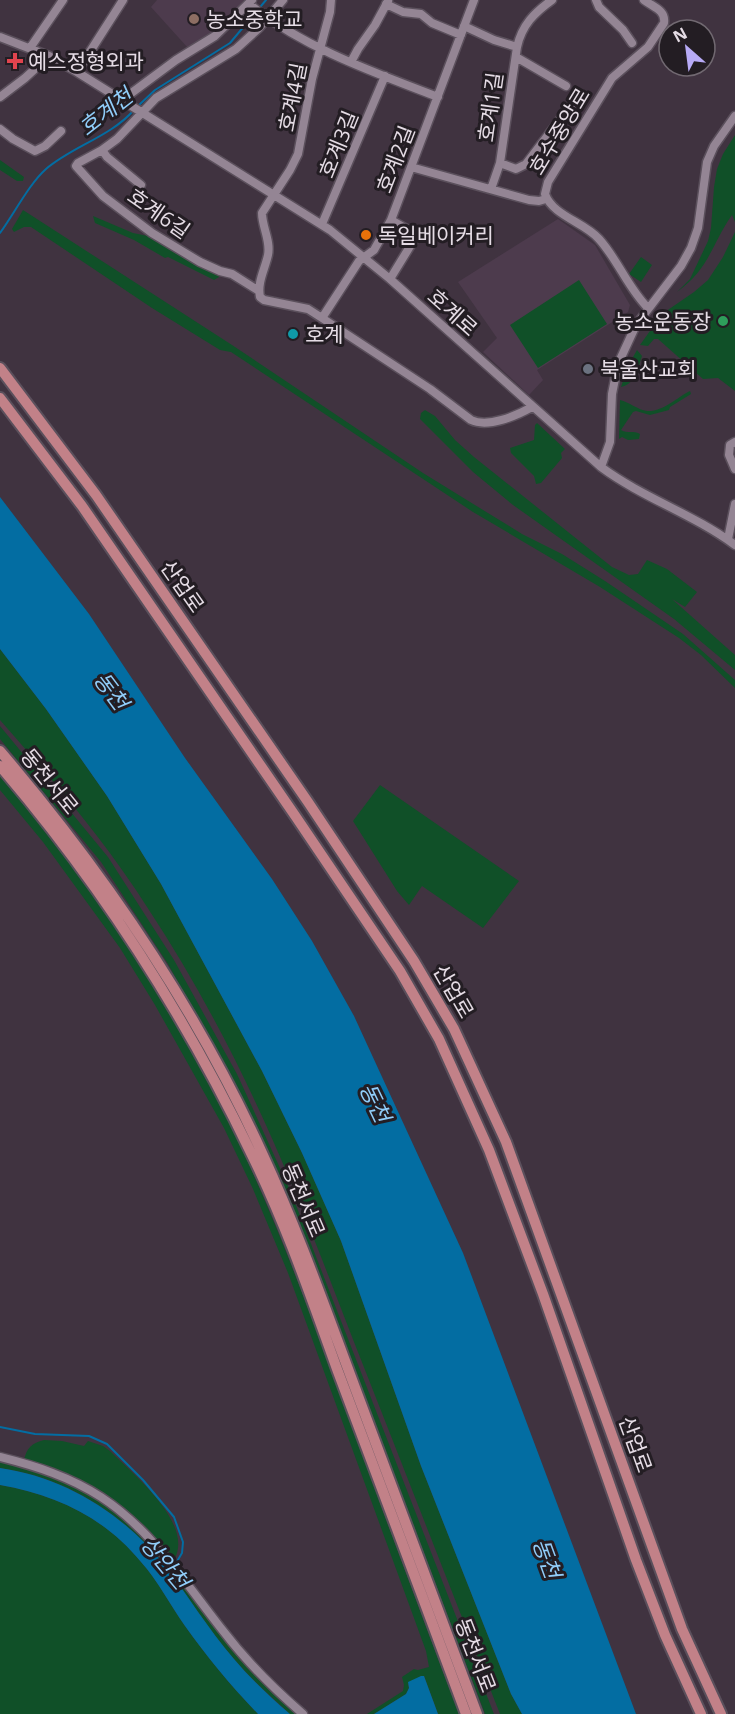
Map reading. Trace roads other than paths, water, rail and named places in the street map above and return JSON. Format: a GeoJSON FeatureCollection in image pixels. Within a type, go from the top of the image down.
{"type":"FeatureCollection","features":[{"type":"Feature","properties":{"kind":"main road","name":"산업로"},"geometry":{"type":"LineString","coordinates":[[0,368],[96,495],[314,811],[414,961],[454,1029],[506,1142],[669,1596],[703,1678],[721,1714]]}},
{"type":"Feature","properties":{"kind":"main road","name":"산업로"},"geometry":{"type":"LineString","coordinates":[[0,398],[82,506],[297,817],[400,971],[439,1039],[489,1150],[543,1294],[640,1571],[665,1635],[701,1714]]}},
{"type":"Feature","properties":{"kind":"main road","name":"동천서로"},"geometry":{"type":"LineString","coordinates":[[0,751],[33,789],[93,867],[138,931],[186,1008],[263,1154],[299,1238],[477,1714]]}},
{"type":"Feature","properties":{"kind":"main road","name":"동천서로"},"geometry":{"type":"LineString","coordinates":[[0,766],[86,874],[130,937],[183,1023],[254,1157],[289,1240],[466,1714]]}},
{"type":"Feature","properties":{"kind":"street"},"geometry":{"type":"LineString","coordinates":[[30,48],[63,0]]}},
{"type":"Feature","properties":{"kind":"street"},"geometry":{"type":"LineString","coordinates":[[77,72],[123,0]]}},
{"type":"Feature","properties":{"kind":"street","name":"호계6길"},"geometry":{"type":"LineString","coordinates":[[283,0],[236,49],[156,98],[123,133],[102,150],[76,166],[95,188],[174,247],[210,268],[232,274],[259,291],[260,297],[264,300],[308,309],[430,389],[471,420],[477,423],[491,421],[513,416],[532,407]]}},
{"type":"Feature","properties":{"kind":"street","name":"호계4길"},"geometry":{"type":"LineString","coordinates":[[274,195],[298,154],[331,0]]}},
{"type":"Feature","properties":{"kind":"street","name":"호계2길"},"geometry":{"type":"LineString","coordinates":[[390,279],[417,235],[391,220],[474,0]]}},
{"type":"Feature","properties":{"kind":"street","name":"호계1길"},"geometry":{"type":"LineString","coordinates":[[491,189],[500,163],[520,35],[533,14],[552,0]]}},
{"type":"Feature","properties":{"kind":"street"},"geometry":{"type":"LineString","coordinates":[[596,0],[599,7],[623,30],[632,43]]}},
{"type":"Feature","properties":{"kind":"street","name":"호수중앙로"},"geometry":{"type":"LineString","coordinates":[[644,0],[662,12],[664,23],[648,47],[612,78],[548,182],[545,194],[555,208],[599,239],[633,291],[648,308]]}},
{"type":"Feature","properties":{"kind":"street"},"geometry":{"type":"LineString","coordinates":[[351,62],[387,2],[403,12],[421,14],[432,23],[517,47]]}},
{"type":"Feature","properties":{"kind":"street"},"geometry":{"type":"LineString","coordinates":[[0,37],[49,56],[125,101],[176,60],[215,36],[251,4],[267,19],[320,48],[438,97]]}},
{"type":"Feature","properties":{"kind":"street"},"geometry":{"type":"LineString","coordinates":[[0,97],[49,56]]}},
{"type":"Feature","properties":{"kind":"street","name":"호계1길"},"geometry":{"type":"LineString","coordinates":[[516,57],[566,86]]}},
{"type":"Feature","properties":{"kind":"street","name":"호계3길"},"geometry":{"type":"LineString","coordinates":[[322,224],[385,76]]}},
{"type":"Feature","properties":{"kind":"street","name":"호계로"},"geometry":{"type":"LineString","coordinates":[[125,101],[322,224],[390,279],[601,467],[636,490],[699,522],[731,542]]}},
{"type":"Feature","properties":{"kind":"street","name":"호계1길"},"geometry":{"type":"LineString","coordinates":[[500,163],[516,169],[526,164],[572,105]]}},
{"type":"Feature","properties":{"kind":"street"},"geometry":{"type":"LineString","coordinates":[[601,467],[610,442],[612,394],[618,364],[636,325],[681,266],[691,248],[698,228],[707,162],[714,146],[735,116]]}},
{"type":"Feature","properties":{"kind":"street"},"geometry":{"type":"LineString","coordinates":[[0,129],[13,139],[35,150],[45,146],[61,131]]}},
{"type":"Feature","properties":{"kind":"street","name":"호계6길"},"geometry":{"type":"LineString","coordinates":[[102,150],[107,157],[141,185]]}},
{"type":"Feature","properties":{"kind":"street"},"geometry":{"type":"LineString","coordinates":[[411,167],[529,200],[539,201],[546,198]]}},
{"type":"Feature","properties":{"kind":"street"},"geometry":{"type":"LineString","coordinates":[[259,291],[268,252],[262,215],[274,195]]}},
{"type":"Feature","properties":{"kind":"street"},"geometry":{"type":"LineString","coordinates":[[322,318],[359,261],[374,250],[391,220]]}},
{"type":"Feature","properties":{"kind":"street"},"geometry":{"type":"LineString","coordinates":[[735,442],[730,445],[729,450],[735,469]]}},
{"type":"Feature","properties":{"kind":"street"},"geometry":{"type":"LineString","coordinates":[[731,542],[735,504]]}},
{"type":"Feature","properties":{"kind":"street"},"geometry":{"type":"LineString","coordinates":[[0,1457],[72,1480],[103,1498],[133,1521],[161,1551],[252,1666],[303,1714]]}},
{"type":"Feature","properties":{"kind":"water","name":"동천"},"geometry":{"type":"Polygon","coordinates":[[[0,497],[89,614],[185,758],[272,879],[312,941],[354,1016],[463,1253],[636,1714],[522,1714],[511,1694],[421,1466],[341,1241],[262,1071],[161,884],[107,796],[46,709],[0,649],[0,497]]]}},
{"type":"Feature","properties":{"kind":"water"},"geometry":{"type":"Polygon","coordinates":[[[0,1468],[47,1480],[69,1489],[110,1513],[129,1528],[163,1563],[234,1659],[290,1714],[258,1714],[202,1649],[147,1569],[111,1532],[78,1510],[40,1495],[0,1485],[0,1468]]]}},
{"type":"Feature","properties":{"kind":"water"},"geometry":{"type":"Polygon","coordinates":[[[424,1676],[438,1714],[374,1714],[406,1694],[409,1688],[408,1682],[424,1676]]]}},
{"type":"Feature","properties":{"kind":"waterway","name":"호계천"},"geometry":{"type":"LineString","coordinates":[[138,106],[155,90],[230,43],[266,0]]}},
{"type":"Feature","properties":{"kind":"waterway","name":"호계천"},"geometry":{"type":"LineString","coordinates":[[0,233],[46,169],[114,127],[134,110]]}},
{"type":"Feature","properties":{"kind":"waterway","name":"상안천"},"geometry":{"type":"LineString","coordinates":[[0,1427],[35,1434],[89,1436],[107,1444],[143,1480],[174,1517],[183,1542],[182,1553],[176,1563]]}},
{"type":"Feature","properties":{"kind":"place","name":"농소중학교"},"geometry":{"type":"Point","coordinates":[194,19]}},
{"type":"Feature","properties":{"kind":"place","name":"예스정형외과"},"geometry":{"type":"Point","coordinates":[15,61]}},
{"type":"Feature","properties":{"kind":"place","name":"독일베이커리"},"geometry":{"type":"Point","coordinates":[366,235]}},
{"type":"Feature","properties":{"kind":"place","name":"농소운동장"},"geometry":{"type":"Point","coordinates":[723,321]}},
{"type":"Feature","properties":{"kind":"place","name":"호계"},"geometry":{"type":"Point","coordinates":[293,334]}},
{"type":"Feature","properties":{"kind":"place","name":"북울산교회"},"geometry":{"type":"Point","coordinates":[588,369]}}]}
